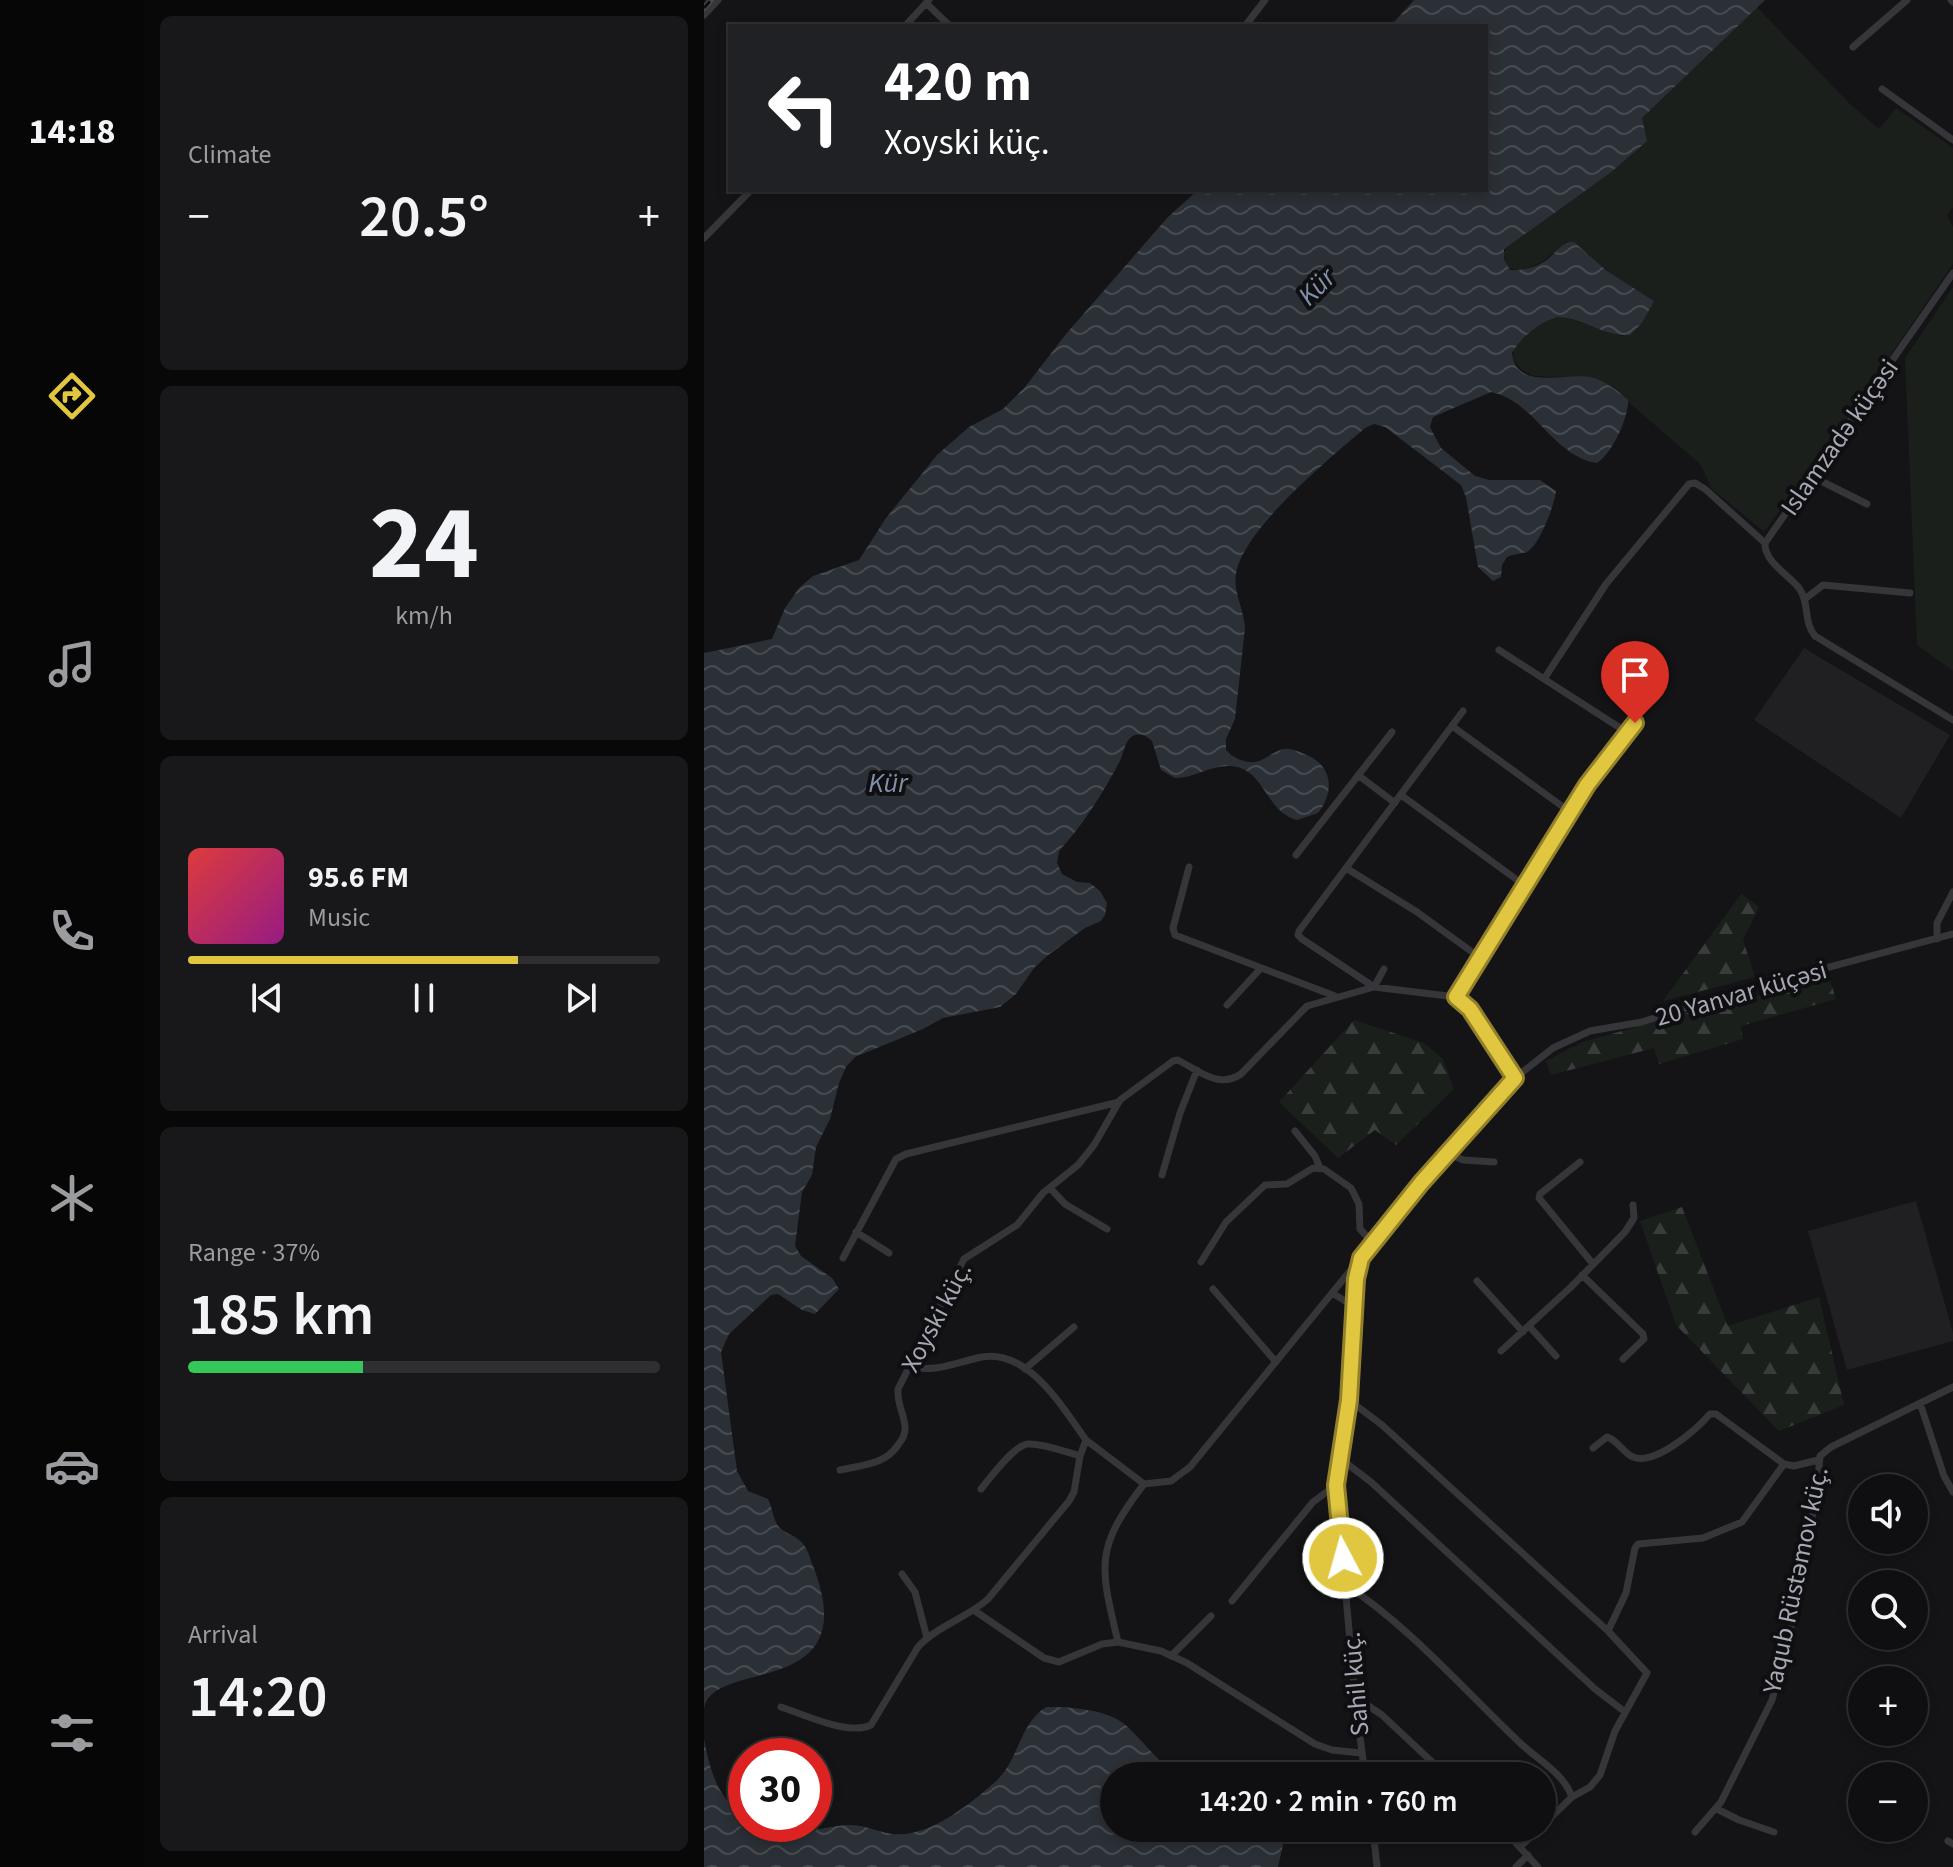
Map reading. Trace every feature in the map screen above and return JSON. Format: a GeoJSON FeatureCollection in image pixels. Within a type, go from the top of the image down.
{"type":"FeatureCollection","features":[{"type":"Feature","properties":{"kind":"street"},"geometry":{"type":"LineString","coordinates":[[704,15],[718,0]]}},
{"type":"Feature","properties":{"kind":"street"},"geometry":{"type":"LineString","coordinates":[[1247,24],[1265,0]]}},
{"type":"Feature","properties":{"kind":"street"},"geometry":{"type":"LineString","coordinates":[[1853,47],[1907,0]]}},
{"type":"Feature","properties":{"kind":"street"},"geometry":{"type":"LineString","coordinates":[[907,24],[928,2],[948,24]]}},
{"type":"Feature","properties":{"kind":"street"},"geometry":{"type":"LineString","coordinates":[[1882,89],[1953,140]]}},
{"type":"Feature","properties":{"kind":"street"},"geometry":{"type":"LineString","coordinates":[[704,238],[749,192]]}},
{"type":"Feature","properties":{"kind":"street","name":"Islamzadə küçəsi"},"geometry":{"type":"LineString","coordinates":[[1805,599],[1799,588],[1768,556],[1765,543],[1953,273]]}},
{"type":"Feature","properties":{"kind":"street"},"geometry":{"type":"LineString","coordinates":[[1813,477],[1867,504]]}},
{"type":"Feature","properties":{"kind":"street"},"geometry":{"type":"LineString","coordinates":[[1544,679],[1606,584],[1689,484],[1695,483],[1705,489],[1765,543]]}},
{"type":"Feature","properties":{"kind":"street"},"geometry":{"type":"LineString","coordinates":[[1910,593],[1823,585],[1805,599],[1809,629],[1815,636],[1953,720]]}},
{"type":"Feature","properties":{"kind":"street"},"geometry":{"type":"LineString","coordinates":[[1499,650],[1628,733]]}},
{"type":"Feature","properties":{"kind":"street"},"geometry":{"type":"LineString","coordinates":[[1384,969],[1374,987],[1298,935],[1463,711]]}},
{"type":"Feature","properties":{"kind":"street"},"geometry":{"type":"LineString","coordinates":[[910,1367],[937,1370],[982,1356],[995,1356],[1025,1369],[1044,1382],[1086,1440],[1144,1484],[1171,1481],[1190,1467],[1448,1153],[1515,1078],[1470,1009],[1456,997],[1570,812],[1635,723]]}},
{"type":"Feature","properties":{"kind":"street"},"geometry":{"type":"LineString","coordinates":[[1452,726],[1570,812]]}},
{"type":"Feature","properties":{"kind":"street"},"geometry":{"type":"LineString","coordinates":[[1296,855],[1392,732]]}},
{"type":"Feature","properties":{"kind":"street"},"geometry":{"type":"LineString","coordinates":[[1358,775],[1395,803]]}},
{"type":"Feature","properties":{"kind":"street"},"geometry":{"type":"LineString","coordinates":[[1401,795],[1524,885]]}},
{"type":"Feature","properties":{"kind":"street"},"geometry":{"type":"LineString","coordinates":[[1189,867],[1173,928],[1175,935],[1337,996]]}},
{"type":"Feature","properties":{"kind":"street"},"geometry":{"type":"LineString","coordinates":[[1346,868],[1417,912],[1479,957]]}},
{"type":"Feature","properties":{"kind":"street"},"geometry":{"type":"LineString","coordinates":[[1937,939],[1937,923],[1953,892]]}},
{"type":"Feature","properties":{"kind":"street","name":"20 Yanvar küçəsi"},"geometry":{"type":"LineString","coordinates":[[1515,1078],[1533,1061],[1564,1041],[1590,1031],[1642,1022],[1736,992],[1953,934]]}},
{"type":"Feature","properties":{"kind":"street"},"geometry":{"type":"LineString","coordinates":[[1227,1005],[1261,968]]}},
{"type":"Feature","properties":{"kind":"street","name":"Xoyski küç."},"geometry":{"type":"LineString","coordinates":[[840,1470],[882,1461],[901,1442],[905,1427],[897,1402],[898,1389],[964,1259],[1012,1230],[1050,1188],[1064,1179],[1086,1155],[1119,1102],[1178,1060],[1218,1081],[1230,1081],[1241,1074],[1298,1013],[1307,1006],[1337,996],[1374,987],[1456,997]]}},
{"type":"Feature","properties":{"kind":"street"},"geometry":{"type":"LineString","coordinates":[[1162,1175],[1180,1113],[1197,1070]]}},
{"type":"Feature","properties":{"kind":"street"},"geometry":{"type":"LineString","coordinates":[[843,1258],[890,1165],[906,1154],[1119,1102]]}},
{"type":"Feature","properties":{"kind":"street"},"geometry":{"type":"LineString","coordinates":[[1295,1131],[1315,1156],[1320,1168]]}},
{"type":"Feature","properties":{"kind":"street"},"geometry":{"type":"LineString","coordinates":[[1448,1153],[1463,1160],[1494,1162]]}},
{"type":"Feature","properties":{"kind":"street"},"geometry":{"type":"LineString","coordinates":[[1580,1162],[1539,1198],[1593,1264]]}},
{"type":"Feature","properties":{"kind":"street"},"geometry":{"type":"LineString","coordinates":[[1201,1262],[1226,1222],[1265,1185],[1279,1186],[1313,1168],[1320,1168],[1341,1180],[1356,1195],[1360,1229],[1373,1243]]}},
{"type":"Feature","properties":{"kind":"street"},"geometry":{"type":"LineString","coordinates":[[1050,1188],[1065,1204],[1107,1229]]}},
{"type":"Feature","properties":{"kind":"street"},"geometry":{"type":"LineString","coordinates":[[1501,1351],[1632,1223],[1633,1205]]}},
{"type":"Feature","properties":{"kind":"street"},"geometry":{"type":"LineString","coordinates":[[856,1232],[889,1253]]}},
{"type":"Feature","properties":{"kind":"street","name":"Sahil küç."},"geometry":{"type":"LineString","coordinates":[[1361,1258],[1349,1400],[1336,1485],[1363,1762]]}},
{"type":"Feature","properties":{"kind":"street"},"geometry":{"type":"LineString","coordinates":[[1582,1275],[1643,1334],[1642,1342],[1623,1359]]}},
{"type":"Feature","properties":{"kind":"street"},"geometry":{"type":"LineString","coordinates":[[1477,1281],[1556,1356]]}},
{"type":"Feature","properties":{"kind":"street"},"geometry":{"type":"LineString","coordinates":[[1213,1289],[1276,1362]]}},
{"type":"Feature","properties":{"kind":"street"},"geometry":{"type":"LineString","coordinates":[[1332,1293],[1355,1307]]}},
{"type":"Feature","properties":{"kind":"street"},"geometry":{"type":"LineString","coordinates":[[1025,1369],[1074,1327]]}},
{"type":"Feature","properties":{"kind":"street","name":"Yaqub Rüstəmov küç."},"geometry":{"type":"LineString","coordinates":[[1695,1832],[1717,1809],[1772,1700],[1793,1619],[1810,1531],[1818,1483],[1818,1460],[1831,1447],[1953,1387]]}},
{"type":"Feature","properties":{"kind":"street"},"geometry":{"type":"LineString","coordinates":[[1349,1400],[1382,1425],[1608,1631],[1647,1673],[1647,1678],[1625,1712],[1600,1775],[1590,1787],[1572,1797],[1556,1812]]}},
{"type":"Feature","properties":{"kind":"street"},"geometry":{"type":"LineString","coordinates":[[1920,1403],[1944,1476],[1953,1492]]}},
{"type":"Feature","properties":{"kind":"street"},"geometry":{"type":"LineString","coordinates":[[1593,1448],[1607,1437],[1632,1456],[1664,1451],[1673,1447],[1710,1414],[1716,1414],[1784,1464],[1794,1466],[1818,1460]]}},
{"type":"Feature","properties":{"kind":"street"},"geometry":{"type":"LineString","coordinates":[[781,1707],[849,1729],[862,1730],[871,1725],[907,1661],[927,1638],[975,1611],[988,1599],[1069,1501],[1074,1492],[1086,1440]]}},
{"type":"Feature","properties":{"kind":"street"},"geometry":{"type":"LineString","coordinates":[[981,1489],[1010,1456],[1029,1443],[1080,1456]]}},
{"type":"Feature","properties":{"kind":"street"},"geometry":{"type":"LineString","coordinates":[[1341,1459],[1371,1482],[1595,1689],[1625,1712]]}},
{"type":"Feature","properties":{"kind":"street"},"geometry":{"type":"LineString","coordinates":[[1608,1631],[1626,1593],[1638,1544],[1703,1538],[1742,1522],[1784,1464]]}},
{"type":"Feature","properties":{"kind":"street"},"geometry":{"type":"LineString","coordinates":[[1118,1642],[1103,1577],[1105,1554],[1123,1512],[1144,1484]]}},
{"type":"Feature","properties":{"kind":"street"},"geometry":{"type":"LineString","coordinates":[[1232,1601],[1313,1502],[1336,1485]]}},
{"type":"Feature","properties":{"kind":"street"},"geometry":{"type":"LineString","coordinates":[[902,1574],[915,1592],[927,1638]]}},
{"type":"Feature","properties":{"kind":"street"},"geometry":{"type":"LineString","coordinates":[[1346,1585],[1378,1608],[1522,1745],[1561,1776],[1568,1784],[1572,1797]]}},
{"type":"Feature","properties":{"kind":"street"},"geometry":{"type":"LineString","coordinates":[[975,1611],[1044,1658],[1059,1662],[1102,1644],[1118,1642],[1161,1651],[1315,1744],[1332,1750],[1361,1753]]}},
{"type":"Feature","properties":{"kind":"street"},"geometry":{"type":"LineString","coordinates":[[1171,1656],[1211,1616]]}},
{"type":"Feature","properties":{"kind":"street"},"geometry":{"type":"LineString","coordinates":[[1355,1697],[1382,1715],[1432,1762]]}},
{"type":"Feature","properties":{"kind":"street"},"geometry":{"type":"LineString","coordinates":[[1717,1809],[1774,1832]]}},
{"type":"Feature","properties":{"kind":"street"},"geometry":{"type":"LineString","coordinates":[[1374,1842],[1377,1867]]}},
{"type":"Feature","properties":{"kind":"street"},"geometry":{"type":"LineString","coordinates":[[1517,1842],[1538,1867]]}},
{"type":"Feature","properties":{"kind":"street"},"geometry":{"type":"LineString","coordinates":[[1521,1846],[1525,1842]]}},
{"type":"Feature","properties":{"kind":"street"},"geometry":{"type":"LineString","coordinates":[[1516,1867],[1528,1855]]}},
{"type":"Feature","properties":{"kind":"shaded area"},"geometry":{"type":"Polygon","coordinates":[[[1804,648],[1950,735],[1901,818],[1754,720],[1804,648]]]}},
{"type":"Feature","properties":{"kind":"shaded area"},"geometry":{"type":"Polygon","coordinates":[[[1916,1201],[1953,1341],[1847,1370],[1808,1231],[1916,1201]]]}},
{"type":"Feature","properties":{"kind":"green space"},"geometry":{"type":"Polygon","coordinates":[[[1757,7],[1851,105],[1879,129],[1896,108],[1953,148],[1953,207],[1947,215],[1953,227],[1953,264],[1764,532],[1711,488],[1701,465],[1611,387],[1593,378],[1533,376],[1513,360],[1514,349],[1521,340],[1557,316],[1621,336],[1629,335],[1642,323],[1654,301],[1607,271],[1580,247],[1565,242],[1547,258],[1526,268],[1509,269],[1503,254],[1509,244],[1610,173],[1642,118],[1757,7]]]}},
{"type":"Feature","properties":{"kind":"green space"},"geometry":{"type":"Polygon","coordinates":[[[1953,287],[1953,671],[1917,645],[1905,358],[1953,287]]]}},
{"type":"Feature","properties":{"kind":"green space"},"geometry":{"type":"Polygon","coordinates":[[[1741,894],[1759,907],[1743,940],[1755,977],[1663,1001],[1741,894]]]}},
{"type":"Feature","properties":{"kind":"green space"},"geometry":{"type":"Polygon","coordinates":[[[1830,980],[1836,999],[1741,1026],[1743,1039],[1659,1064],[1654,1048],[1551,1075],[1546,1061],[1582,1042],[1727,1002],[1830,980]]]}},
{"type":"Feature","properties":{"kind":"green space"},"geometry":{"type":"Polygon","coordinates":[[[1354,1020],[1424,1043],[1443,1059],[1454,1089],[1396,1145],[1375,1130],[1338,1158],[1279,1102],[1354,1020]]]}},
{"type":"Feature","properties":{"kind":"green space"},"geometry":{"type":"Polygon","coordinates":[[[1682,1207],[1728,1326],[1819,1297],[1844,1405],[1779,1431],[1676,1325],[1640,1221],[1682,1207]]]}},
{"type":"Feature","properties":{"kind":"water","name":"Kür"},"geometry":{"type":"Polygon","coordinates":[[[1414,0],[1765,0],[1642,118],[1647,141],[1610,173],[1504,249],[1504,259],[1510,270],[1520,270],[1540,264],[1562,245],[1574,242],[1607,271],[1654,301],[1642,323],[1630,335],[1611,333],[1557,317],[1531,331],[1512,353],[1515,365],[1522,372],[1544,378],[1590,377],[1610,386],[1628,400],[1623,425],[1614,444],[1597,463],[1582,459],[1568,450],[1520,406],[1491,392],[1433,417],[1430,427],[1441,448],[1475,476],[1489,480],[1540,480],[1556,491],[1550,514],[1532,548],[1507,557],[1502,565],[1501,577],[1493,581],[1478,567],[1466,497],[1461,485],[1385,427],[1374,424],[1365,428],[1290,495],[1254,536],[1242,556],[1236,574],[1236,587],[1245,628],[1235,719],[1226,739],[1226,750],[1239,759],[1251,762],[1286,749],[1320,763],[1329,787],[1318,813],[1297,820],[1286,815],[1251,774],[1231,766],[1175,778],[1161,770],[1152,741],[1142,735],[1132,737],[1100,797],[1059,851],[1057,863],[1062,874],[1077,882],[1090,883],[1100,891],[1107,903],[1101,921],[1085,928],[1047,956],[1034,968],[1016,994],[1000,1007],[943,1018],[855,1057],[846,1067],[830,1119],[816,1147],[812,1175],[802,1192],[795,1246],[801,1256],[832,1278],[839,1289],[815,1314],[802,1310],[778,1294],[771,1295],[729,1334],[721,1352],[737,1471],[748,1491],[768,1499],[779,1527],[797,1538],[806,1549],[824,1606],[820,1637],[805,1656],[782,1668],[732,1683],[713,1693],[704,1709],[704,653],[772,639],[785,608],[799,588],[813,576],[859,560],[886,518],[937,455],[969,427],[1003,409],[1025,387],[1066,334],[1168,217],[1196,192],[1488,192],[1488,24],[1390,24],[1414,0]]]}},
{"type":"Feature","properties":{"kind":"water"},"geometry":{"type":"Polygon","coordinates":[[[1046,1707],[1079,1709],[1112,1717],[1129,1728],[1162,1762],[1100,1762],[1100,1842],[1282,1842],[1278,1867],[704,1867],[704,1739],[716,1783],[728,1802],[728,1842],[832,1842],[832,1827],[856,1825],[892,1834],[906,1834],[948,1818],[1003,1773],[1037,1714],[1046,1707]]]}},
{"type":"Feature","properties":{"kind":"railway"},"geometry":{"type":"LineString","coordinates":[[704,8],[711,0]]}},
{"type":"Feature","properties":{"kind":"route"},"geometry":{"type":"LineString","coordinates":[[1343,1558],[1336,1485],[1349,1400],[1356,1279],[1361,1258],[1421,1183],[1515,1078],[1470,1009],[1456,997],[1463,981],[1587,785],[1635,723]]}}]}
